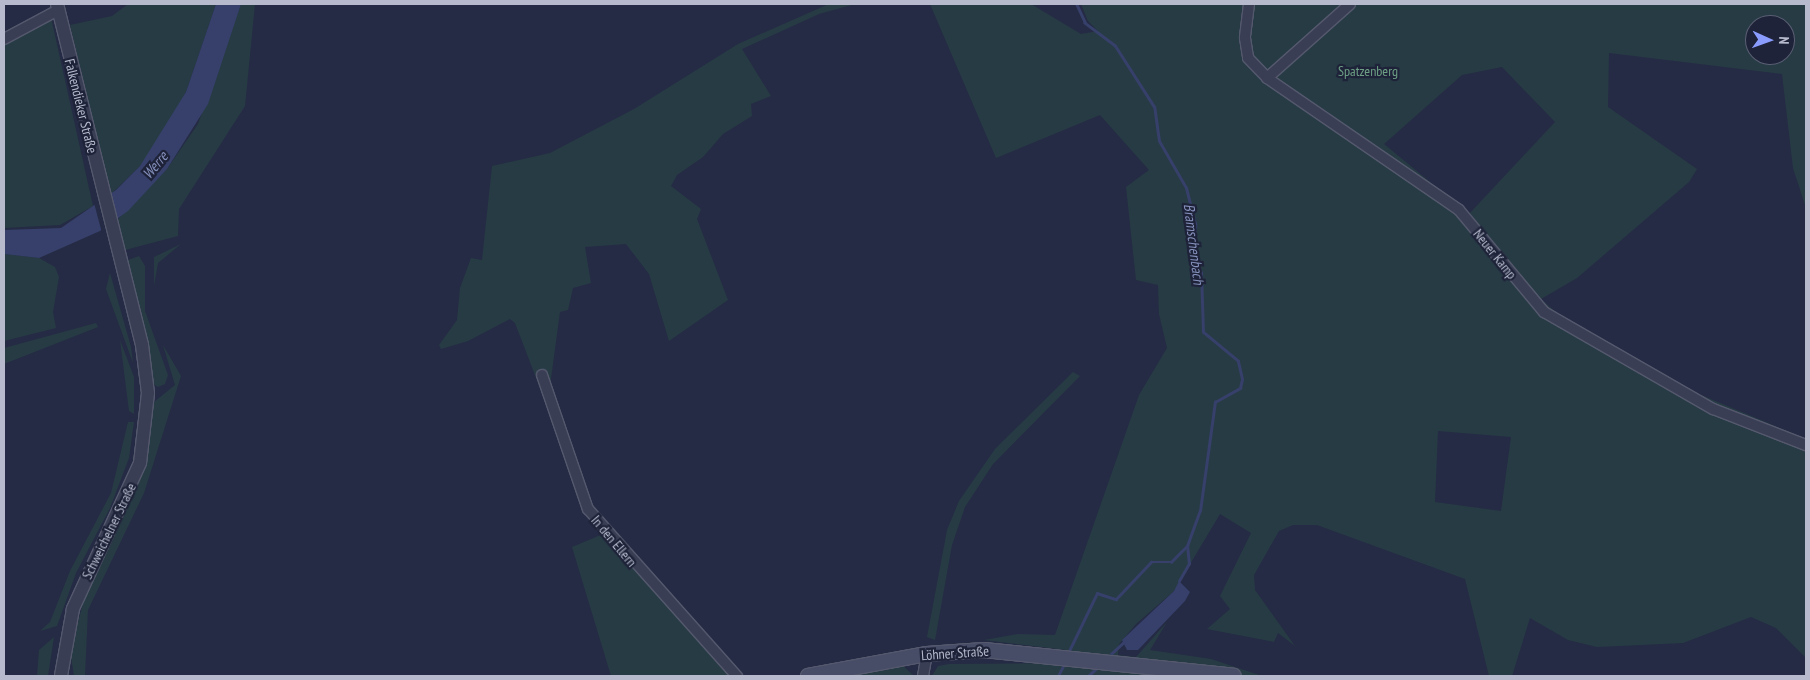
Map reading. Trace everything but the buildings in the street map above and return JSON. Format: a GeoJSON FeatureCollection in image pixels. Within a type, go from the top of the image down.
{"type":"FeatureCollection","features":[{"type":"Feature","properties":{"kind":"main road","name":"Löhner Straße"},"geometry":{"type":"LineString","coordinates":[[808,676],[927,654],[1006,651],[1105,660],[1234,676]]}},
{"type":"Feature","properties":{"kind":"street","name":"Neuer Kamp"},"geometry":{"type":"LineString","coordinates":[[1249,4],[1245,38],[1248,58],[1268,78],[1459,210],[1535,304],[1553,319],[1714,409],[1806,445]]}},
{"type":"Feature","properties":{"kind":"street"},"geometry":{"type":"LineString","coordinates":[[1268,78],[1350,4]]}},
{"type":"Feature","properties":{"kind":"street"},"geometry":{"type":"LineString","coordinates":[[4,39],[58,7]]}},
{"type":"Feature","properties":{"kind":"street","name":"Falkendieker Straße"},"geometry":{"type":"LineString","coordinates":[[58,7],[78,97],[107,208]]}},
{"type":"Feature","properties":{"kind":"street","name":"Schweichelner Straße"},"geometry":{"type":"LineString","coordinates":[[61,676],[73,610],[132,486],[145,436],[146,370],[107,208]]}},
{"type":"Feature","properties":{"kind":"street","name":"In den Ellern"},"geometry":{"type":"LineString","coordinates":[[542,375],[588,509],[737,676]]}},
{"type":"Feature","properties":{"kind":"street"},"geometry":{"type":"LineString","coordinates":[[923,676],[927,654]]}},
{"type":"Feature","properties":{"kind":"green space"},"geometry":{"type":"Polygon","coordinates":[[[128,4],[216,4],[186,92],[168,127],[140,166],[110,195],[70,25],[112,16],[128,4]]]}},
{"type":"Feature","properties":{"kind":"green space"},"geometry":{"type":"Polygon","coordinates":[[[241,4],[255,4],[245,106],[179,209],[178,236],[125,250],[118,219],[167,169],[198,124],[241,4]]]}},
{"type":"Feature","properties":{"kind":"green space"},"geometry":{"type":"Polygon","coordinates":[[[829,4],[855,4],[819,14],[742,49],[771,96],[751,104],[752,116],[723,134],[703,157],[677,175],[671,186],[701,209],[697,219],[728,300],[669,341],[649,274],[626,244],[585,247],[591,283],[573,288],[568,310],[560,312],[550,386],[588,504],[731,676],[611,676],[572,547],[603,534],[588,513],[515,323],[510,319],[468,341],[441,349],[439,345],[457,320],[460,288],[471,258],[482,260],[492,166],[550,153],[634,109],[738,44],[829,4]]]}},
{"type":"Feature","properties":{"kind":"green space","name":"Spatzenberg"},"geometry":{"type":"Polygon","coordinates":[[[930,4],[1031,4],[1081,34],[1098,31],[1088,21],[1081,4],[1806,4],[1806,208],[1793,168],[1782,74],[1609,53],[1608,107],[1697,169],[1689,182],[1577,278],[1541,299],[1558,314],[1682,387],[1806,439],[1806,658],[1776,628],[1751,617],[1683,643],[1597,647],[1568,640],[1530,618],[1512,676],[1489,676],[1465,579],[1317,525],[1293,525],[1279,531],[1254,575],[1255,590],[1295,646],[1278,633],[1274,642],[1207,629],[1230,609],[1220,596],[1251,533],[1220,514],[1174,591],[1136,624],[1119,644],[1118,655],[1136,657],[1167,622],[1150,650],[1211,659],[1262,676],[932,676],[938,666],[949,664],[1060,663],[1066,650],[984,640],[1018,634],[1055,635],[1139,395],[1167,348],[1159,314],[1158,285],[1136,280],[1126,187],[1149,170],[1100,115],[996,158],[930,4]],[[1502,67],[1462,75],[1384,144],[1469,214],[1555,122],[1502,67]],[[1438,431],[1435,502],[1501,511],[1511,437],[1438,431]]]}},
{"type":"Feature","properties":{"kind":"green space"},"geometry":{"type":"Polygon","coordinates":[[[50,13],[93,206],[60,225],[4,228],[4,42],[50,13]]]}},
{"type":"Feature","properties":{"kind":"green space"},"geometry":{"type":"Polygon","coordinates":[[[181,244],[158,263],[154,286],[154,257],[181,244]]]}},
{"type":"Feature","properties":{"kind":"green space"},"geometry":{"type":"Polygon","coordinates":[[[4,254],[39,258],[55,267],[59,277],[53,312],[56,328],[4,341],[4,254]]]}},
{"type":"Feature","properties":{"kind":"green space"},"geometry":{"type":"Polygon","coordinates":[[[139,256],[145,266],[145,311],[168,375],[165,384],[158,387],[152,383],[128,260],[139,256]]]}},
{"type":"Feature","properties":{"kind":"green space"},"geometry":{"type":"Polygon","coordinates":[[[110,273],[131,347],[133,363],[106,289],[110,273]]]}},
{"type":"Feature","properties":{"kind":"green space"},"geometry":{"type":"Polygon","coordinates":[[[96,323],[98,327],[4,364],[4,348],[96,323]]]}},
{"type":"Feature","properties":{"kind":"green space"},"geometry":{"type":"Polygon","coordinates":[[[120,340],[134,377],[134,414],[129,411],[120,340]]]}},
{"type":"Feature","properties":{"kind":"green space"},"geometry":{"type":"Polygon","coordinates":[[[163,345],[181,376],[144,493],[88,610],[85,676],[74,676],[70,651],[85,597],[138,486],[154,402],[175,385],[163,345]]]}},
{"type":"Feature","properties":{"kind":"green space"},"geometry":{"type":"Polygon","coordinates":[[[1073,372],[1080,376],[993,464],[965,507],[952,545],[935,640],[927,637],[947,530],[959,501],[995,449],[1073,372]]]}},
{"type":"Feature","properties":{"kind":"green space"},"geometry":{"type":"Polygon","coordinates":[[[128,422],[134,422],[129,458],[110,508],[76,573],[57,626],[40,631],[50,622],[70,571],[111,493],[128,422]]]}},
{"type":"Feature","properties":{"kind":"green space"},"geometry":{"type":"Polygon","coordinates":[[[54,637],[48,676],[37,676],[39,650],[54,637]]]}},
{"type":"Feature","properties":{"kind":"green space"},"geometry":{"type":"Polygon","coordinates":[[[902,665],[914,676],[839,676],[902,665]]]}},
{"type":"Feature","properties":{"kind":"water","name":"Werre"},"geometry":{"type":"Polygon","coordinates":[[[216,4],[241,4],[208,104],[167,169],[128,211],[100,231],[39,258],[4,254],[4,230],[61,228],[116,190],[140,166],[186,92],[216,4]]]}},
{"type":"Feature","properties":{"kind":"water"},"geometry":{"type":"Polygon","coordinates":[[[1179,581],[1190,592],[1185,601],[1138,650],[1127,650],[1122,640],[1174,591],[1179,581]]]}},
{"type":"Feature","properties":{"kind":"pier"},"geometry":{"type":"Polygon","coordinates":[[[109,192],[117,223],[102,233],[94,203],[109,192]]]}},
{"type":"Feature","properties":{"kind":"waterway","name":"Bramschenbach"},"geometry":{"type":"LineString","coordinates":[[1069,651],[1097,593],[1116,599],[1151,562],[1171,562],[1187,546],[1200,511],[1215,402],[1240,388],[1242,379],[1238,361],[1203,332],[1201,273],[1194,259],[1195,224],[1186,188],[1159,141],[1154,107],[1115,46],[1085,23],[1076,4]]}},
{"type":"Feature","properties":{"kind":"waterway"},"geometry":{"type":"LineString","coordinates":[[1179,581],[1189,564],[1187,546]]}},
{"type":"Feature","properties":{"kind":"waterway"},"geometry":{"type":"LineString","coordinates":[[1111,654],[1125,641]]}},
{"type":"Feature","properties":{"kind":"waterway","name":"Bramschenbach"},"geometry":{"type":"LineString","coordinates":[[1058,676],[1063,666]]}},
{"type":"Feature","properties":{"kind":"waterway"},"geometry":{"type":"LineString","coordinates":[[1088,676],[1098,667]]}}]}
